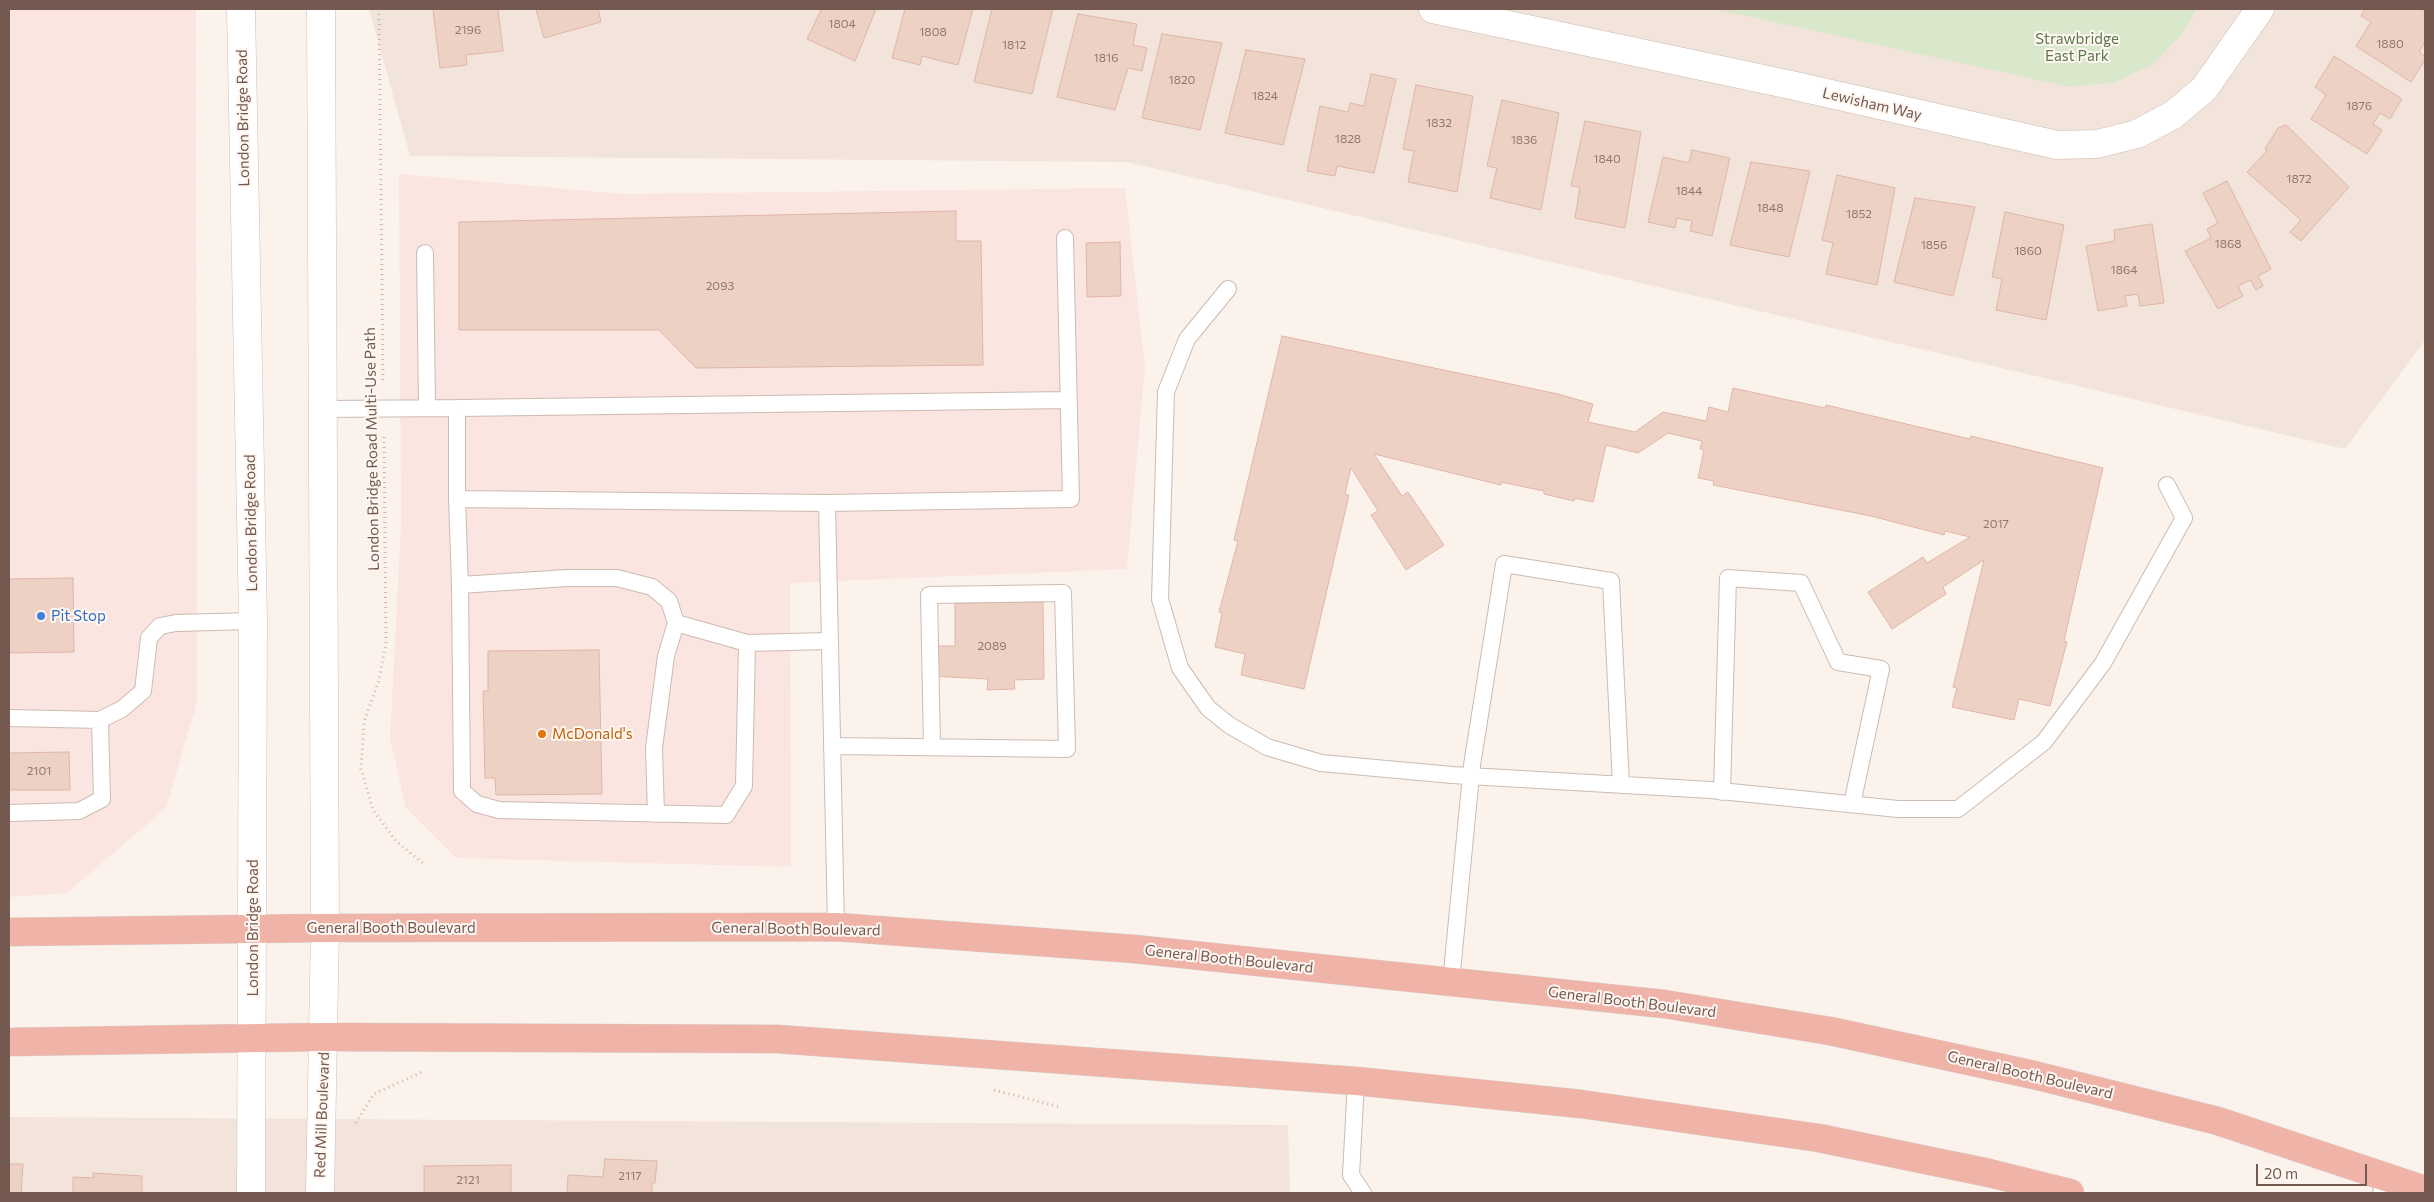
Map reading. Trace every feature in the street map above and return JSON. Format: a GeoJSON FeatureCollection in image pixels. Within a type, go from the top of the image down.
{"type":"FeatureCollection","features":[{"type":"Feature","properties":{"kind":"highway","name":"General Booth Boulevard"},"geometry":{"type":"LineString","coordinates":[[9,932],[325,928],[836,927],[1134,949],[1664,1004],[1830,1031],[2034,1075],[2218,1121],[2384,1185],[2425,1190]]}},
{"type":"Feature","properties":{"kind":"highway"},"geometry":{"type":"LineString","coordinates":[[9,1042],[253,1038],[777,1039],[1356,1081],[1581,1104],[1819,1138],[1988,1173],[2070,1193]]}},
{"type":"Feature","properties":{"kind":"main road","name":"London Bridge Road"},"geometry":{"type":"LineString","coordinates":[[241,9],[253,621],[253,1038]]}},
{"type":"Feature","properties":{"kind":"main road"},"geometry":{"type":"LineString","coordinates":[[321,9],[324,1038]]}},
{"type":"Feature","properties":{"kind":"main road","name":"Lewisham Way"},"geometry":{"type":"LineString","coordinates":[[1433,9],[1791,85],[2057,145],[2105,142],[2137,134],[2173,115],[2204,89],[2260,9]]}},
{"type":"Feature","properties":{"kind":"main road"},"geometry":{"type":"LineString","coordinates":[[251,1193],[253,1038]]}},
{"type":"Feature","properties":{"kind":"main road","name":"Red Mill Boulevard"},"geometry":{"type":"LineString","coordinates":[[320,1193],[324,1038]]}},
{"type":"Feature","properties":{"kind":"lane"},"geometry":{"type":"LineString","coordinates":[[457,499],[827,503],[1071,499],[1065,238]]}},
{"type":"Feature","properties":{"kind":"lane"},"geometry":{"type":"LineString","coordinates":[[425,252],[427,407]]}},
{"type":"Feature","properties":{"kind":"lane"},"geometry":{"type":"LineString","coordinates":[[1228,290],[1187,339],[1166,392],[1160,599],[1180,668],[1208,708],[1229,725],[1267,747],[1321,763],[1470,776],[1722,792],[1898,809],[1958,809],[2044,742],[2103,663],[2184,518],[2167,485]]}},
{"type":"Feature","properties":{"kind":"lane"},"geometry":{"type":"LineString","coordinates":[[323,409],[1069,400]]}},
{"type":"Feature","properties":{"kind":"lane"},"geometry":{"type":"LineString","coordinates":[[457,408],[462,791],[477,804],[499,810],[726,815],[744,786],[748,643]]}},
{"type":"Feature","properties":{"kind":"lane"},"geometry":{"type":"LineString","coordinates":[[827,503],[836,927]]}},
{"type":"Feature","properties":{"kind":"lane"},"geometry":{"type":"LineString","coordinates":[[1451,982],[1470,776],[1504,564],[1610,581],[1621,785]]}},
{"type":"Feature","properties":{"kind":"lane"},"geometry":{"type":"LineString","coordinates":[[460,585],[567,578],[617,578],[652,587],[669,601],[676,623],[666,656],[654,748],[656,814]]}},
{"type":"Feature","properties":{"kind":"lane"},"geometry":{"type":"LineString","coordinates":[[1722,792],[1728,578],[1801,583],[1838,662],[1881,669],[1852,804]]}},
{"type":"Feature","properties":{"kind":"lane"},"geometry":{"type":"LineString","coordinates":[[832,746],[1068,749],[1063,593],[928,594],[932,747]]}},
{"type":"Feature","properties":{"kind":"lane"},"geometry":{"type":"LineString","coordinates":[[9,718],[100,720],[122,710],[143,691],[149,638],[160,626],[176,623],[253,621]]}},
{"type":"Feature","properties":{"kind":"lane"},"geometry":{"type":"LineString","coordinates":[[676,623],[748,643],[830,641]]}},
{"type":"Feature","properties":{"kind":"lane"},"geometry":{"type":"LineString","coordinates":[[9,813],[79,811],[102,799],[100,720]]}},
{"type":"Feature","properties":{"kind":"lane"},"geometry":{"type":"LineString","coordinates":[[1356,1081],[1352,1175],[1363,1193]]}},
{"type":"Feature","properties":{"kind":"path","name":"London Bridge Road Multi-Use Path"},"geometry":{"type":"LineString","coordinates":[[379,9],[386,642],[379,680],[364,722],[361,769],[373,810],[396,841],[424,864]]}},
{"type":"Feature","properties":{"kind":"path"},"geometry":{"type":"LineString","coordinates":[[356,1132],[356,1123],[374,1094],[428,1070]]}},
{"type":"Feature","properties":{"kind":"path"},"geometry":{"type":"LineString","coordinates":[[992,1090],[1060,1107]]}},
{"type":"Feature","properties":{"kind":"shaded area"},"geometry":{"type":"Polygon","coordinates":[[[9,9],[196,9],[197,702],[166,808],[67,893],[9,897],[9,9]]]}},
{"type":"Feature","properties":{"kind":"shaded area"},"geometry":{"type":"Polygon","coordinates":[[[369,9],[2425,9],[2425,340],[2345,449],[1127,162],[410,156],[369,9]]]}},
{"type":"Feature","properties":{"kind":"shaded area"},"geometry":{"type":"Polygon","coordinates":[[[399,174],[624,194],[1125,188],[1145,366],[1127,569],[790,583],[791,867],[456,858],[406,808],[390,739],[401,524],[399,174]]]}},
{"type":"Feature","properties":{"kind":"shaded area"},"geometry":{"type":"Polygon","coordinates":[[[9,1117],[1288,1125],[1290,1193],[9,1193],[9,1117]]]}},
{"type":"Feature","properties":{"kind":"green space","name":"Strawbridge East Park"},"geometry":{"type":"Polygon","coordinates":[[[1715,9],[2197,9],[2181,35],[2152,65],[2115,82],[2070,87],[1715,9]]]}},
{"type":"Feature","properties":{"kind":"building"},"geometry":{"type":"Polygon","coordinates":[[[433,9],[498,9],[503,51],[466,55],[467,65],[440,68],[433,9]]]}},
{"type":"Feature","properties":{"kind":"building"},"geometry":{"type":"Polygon","coordinates":[[[536,9],[598,9],[601,22],[544,38],[536,9]]]}},
{"type":"Feature","properties":{"kind":"building"},"geometry":{"type":"Polygon","coordinates":[[[819,9],[876,9],[855,61],[807,39],[821,10],[819,9]]]}},
{"type":"Feature","properties":{"kind":"building"},"geometry":{"type":"Polygon","coordinates":[[[905,9],[973,9],[958,65],[922,56],[920,65],[892,58],[905,9]]]}},
{"type":"Feature","properties":{"kind":"building"},"geometry":{"type":"Polygon","coordinates":[[[992,9],[1053,9],[1032,94],[974,82],[992,9]]]}},
{"type":"Feature","properties":{"kind":"building"},"geometry":{"type":"Polygon","coordinates":[[[2365,9],[2421,9],[2425,12],[2425,42],[2419,52],[2425,56],[2425,60],[2411,82],[2356,46],[2371,22],[2361,16],[2365,9]]]}},
{"type":"Feature","properties":{"kind":"building"},"geometry":{"type":"Polygon","coordinates":[[[1078,14],[1137,24],[1133,45],[1147,48],[1142,71],[1128,68],[1115,110],[1057,97],[1078,14]]]}},
{"type":"Feature","properties":{"kind":"building"},"geometry":{"type":"Polygon","coordinates":[[[1162,34],[1222,43],[1200,130],[1142,118],[1162,34]]]}},
{"type":"Feature","properties":{"kind":"building"},"geometry":{"type":"Polygon","coordinates":[[[1246,50],[1305,59],[1283,145],[1225,133],[1246,50]]]}},
{"type":"Feature","properties":{"kind":"building"},"geometry":{"type":"Polygon","coordinates":[[[2334,56],[2402,99],[2390,119],[2380,113],[2373,124],[2382,130],[2367,154],[2311,119],[2326,95],[2315,87],[2334,56]]]}},
{"type":"Feature","properties":{"kind":"building"},"geometry":{"type":"Polygon","coordinates":[[[1371,74],[1396,79],[1374,173],[1337,166],[1335,176],[1307,171],[1320,106],[1348,112],[1350,103],[1364,106],[1371,74]]]}},
{"type":"Feature","properties":{"kind":"building"},"geometry":{"type":"Polygon","coordinates":[[[1416,85],[1473,96],[1457,192],[1408,182],[1414,151],[1403,149],[1416,85]]]}},
{"type":"Feature","properties":{"kind":"building"},"geometry":{"type":"Polygon","coordinates":[[[1502,100],[1559,113],[1541,210],[1490,198],[1497,168],[1487,166],[1502,100]]]}},
{"type":"Feature","properties":{"kind":"building"},"geometry":{"type":"Polygon","coordinates":[[[1585,121],[1641,132],[1625,228],[1575,218],[1580,187],[1571,186],[1585,121]]]}},
{"type":"Feature","properties":{"kind":"building"},"geometry":{"type":"Polygon","coordinates":[[[2286,125],[2349,187],[2301,241],[2290,232],[2301,220],[2247,172],[2267,151],[2265,149],[2278,128],[2286,125]]]}},
{"type":"Feature","properties":{"kind":"building"},"geometry":{"type":"Polygon","coordinates":[[[1692,150],[1730,158],[1712,236],[1690,231],[1692,221],[1677,218],[1675,228],[1648,222],[1663,157],[1689,163],[1692,150]]]}},
{"type":"Feature","properties":{"kind":"building"},"geometry":{"type":"Polygon","coordinates":[[[1751,162],[1810,171],[1789,257],[1730,245],[1751,162]]]}},
{"type":"Feature","properties":{"kind":"building"},"geometry":{"type":"Polygon","coordinates":[[[1837,175],[1895,188],[1877,285],[1826,274],[1833,243],[1822,240],[1837,175]]]}},
{"type":"Feature","properties":{"kind":"building"},"geometry":{"type":"Polygon","coordinates":[[[2227,181],[2271,269],[2258,276],[2263,286],[2256,290],[2250,280],[2238,286],[2243,296],[2218,309],[2185,251],[2211,238],[2207,229],[2218,223],[2203,193],[2227,181]]]}},
{"type":"Feature","properties":{"kind":"building"},"geometry":{"type":"Polygon","coordinates":[[[1915,198],[1975,207],[1953,296],[1894,282],[1915,198]]]}},
{"type":"Feature","properties":{"kind":"building"},"geometry":{"type":"Polygon","coordinates":[[[956,211],[956,241],[981,241],[983,365],[696,368],[659,330],[459,330],[459,222],[956,211]]]}},
{"type":"Feature","properties":{"kind":"building"},"geometry":{"type":"Polygon","coordinates":[[[2005,212],[2064,225],[2046,320],[1996,310],[2002,279],[1992,277],[2005,212]]]}},
{"type":"Feature","properties":{"kind":"building"},"geometry":{"type":"Polygon","coordinates":[[[2152,224],[2164,303],[2140,306],[2138,294],[2125,296],[2127,306],[2098,311],[2086,246],[2115,241],[2114,230],[2152,224]]]}},
{"type":"Feature","properties":{"kind":"building"},"geometry":{"type":"Polygon","coordinates":[[[1120,242],[1121,296],[1087,297],[1086,243],[1120,242]]]}},
{"type":"Feature","properties":{"kind":"building"},"geometry":{"type":"Polygon","coordinates":[[[1282,336],[1558,394],[1593,404],[1588,422],[1635,432],[1663,412],[1706,421],[1709,407],[1728,412],[1733,388],[1825,408],[1826,405],[1970,439],[1971,436],[2103,468],[2064,641],[2067,642],[2050,706],[2019,699],[2014,720],[1952,707],[1957,688],[1953,687],[1984,560],[1943,587],[1946,594],[1892,629],[1868,592],[1923,557],[1927,563],[1970,537],[1945,531],[1944,535],[1871,516],[1713,485],[1714,481],[1698,478],[1704,450],[1700,449],[1702,441],[1668,433],[1638,453],[1606,445],[1593,502],[1575,498],[1574,501],[1544,494],[1544,491],[1501,482],[1501,485],[1374,454],[1402,496],[1408,492],[1444,545],[1406,570],[1371,515],[1378,511],[1351,468],[1345,494],[1349,495],[1304,689],[1241,675],[1245,654],[1215,647],[1222,613],[1219,612],[1238,541],[1234,540],[1282,336]]]}},
{"type":"Feature","properties":{"kind":"building","name":"Pit Stop"},"geometry":{"type":"Polygon","coordinates":[[[73,578],[74,652],[9,653],[9,579],[73,578]]]}},
{"type":"Feature","properties":{"kind":"building"},"geometry":{"type":"Polygon","coordinates":[[[1043,602],[1044,679],[1014,680],[1015,689],[987,690],[988,679],[928,676],[927,646],[955,646],[955,603],[1043,602]]]}},
{"type":"Feature","properties":{"kind":"building","name":"McDonald's"},"geometry":{"type":"Polygon","coordinates":[[[599,650],[602,794],[496,795],[495,778],[485,778],[483,691],[488,691],[488,651],[599,650]]]}},
{"type":"Feature","properties":{"kind":"building"},"geometry":{"type":"Polygon","coordinates":[[[69,752],[70,790],[9,790],[9,753],[69,752]]]}},
{"type":"Feature","properties":{"kind":"building"},"geometry":{"type":"Polygon","coordinates":[[[605,1159],[657,1161],[655,1183],[652,1183],[652,1193],[567,1193],[568,1175],[603,1177],[605,1159]]]}},
{"type":"Feature","properties":{"kind":"building"},"geometry":{"type":"Polygon","coordinates":[[[9,1164],[23,1164],[21,1193],[9,1193],[9,1164]]]}},
{"type":"Feature","properties":{"kind":"building"},"geometry":{"type":"Polygon","coordinates":[[[511,1165],[511,1193],[424,1193],[424,1166],[511,1165]]]}},
{"type":"Feature","properties":{"kind":"building"},"geometry":{"type":"Polygon","coordinates":[[[93,1173],[142,1176],[142,1193],[73,1193],[73,1177],[94,1178],[93,1173]]]}},
{"type":"Feature","properties":{"kind":"place","name":"Pit Stop"},"geometry":{"type":"Point","coordinates":[41,616]}},
{"type":"Feature","properties":{"kind":"place","name":"McDonald's"},"geometry":{"type":"Point","coordinates":[542,734]}}]}
